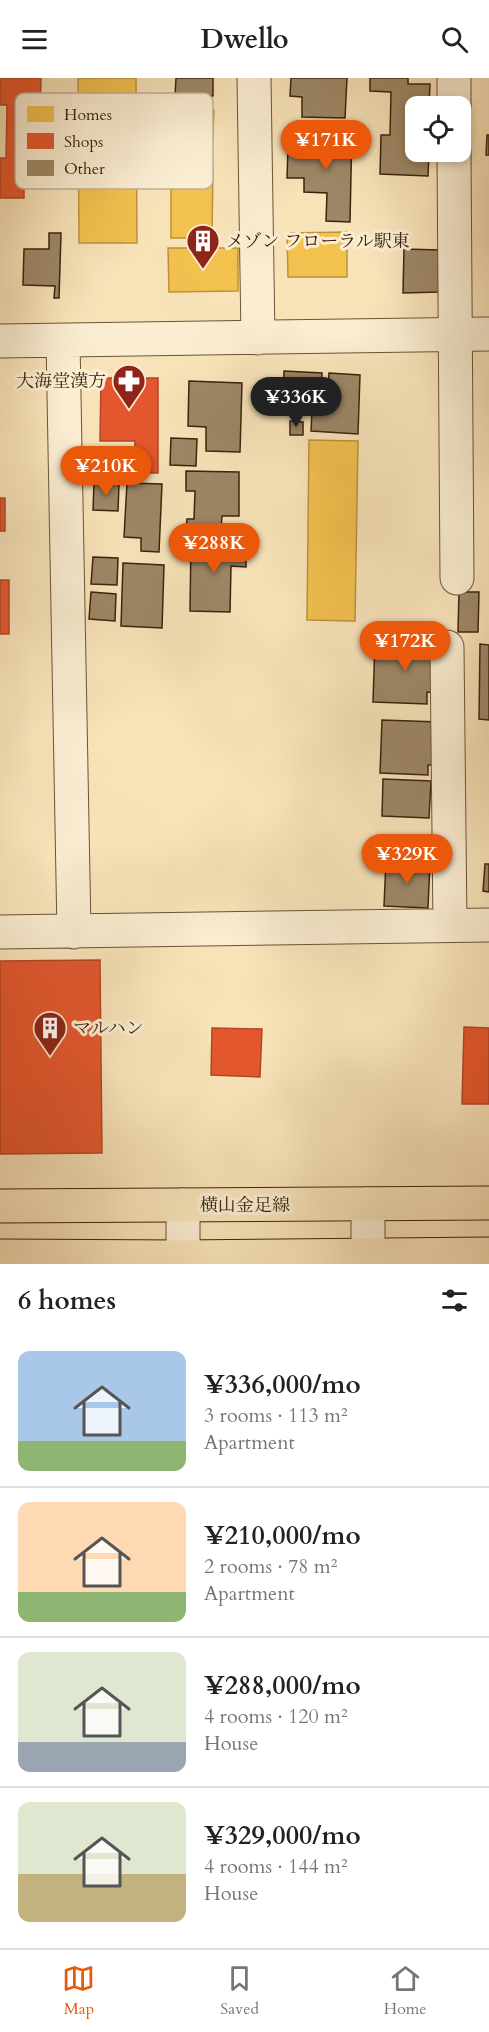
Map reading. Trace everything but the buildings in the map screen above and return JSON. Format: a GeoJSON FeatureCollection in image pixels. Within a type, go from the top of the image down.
{"type":"FeatureCollection","features":[{"type":"Feature","properties":{"kind":"main road","name":"横山金足線"},"geometry":{"type":"LineString","coordinates":[[0,1206],[489,1203]]}},
{"type":"Feature","properties":{"kind":"main road"},"geometry":{"type":"LineString","coordinates":[[0,1256],[183,1261],[368,1260],[489,1254]]}},
{"type":"Feature","properties":{"kind":"street"},"geometry":{"type":"LineString","coordinates":[[254,78],[258,338]]}},
{"type":"Feature","properties":{"kind":"street"},"geometry":{"type":"LineString","coordinates":[[453,78],[454,96]]}},
{"type":"Feature","properties":{"kind":"street"},"geometry":{"type":"LineString","coordinates":[[454,162],[457,578]]}},
{"type":"Feature","properties":{"kind":"street"},"geometry":{"type":"LineString","coordinates":[[0,341],[489,334]]}},
{"type":"Feature","properties":{"kind":"street"},"geometry":{"type":"LineString","coordinates":[[63,341],[74,932]]}},
{"type":"Feature","properties":{"kind":"street"},"geometry":{"type":"LineString","coordinates":[[447,647],[450,925]]}},
{"type":"Feature","properties":{"kind":"street"},"geometry":{"type":"LineString","coordinates":[[0,932],[489,925]]}},
{"type":"Feature","properties":{"kind":"street"},"geometry":{"type":"LineString","coordinates":[[368,1204],[368,1260]]}},
{"type":"Feature","properties":{"kind":"street"},"geometry":{"type":"LineString","coordinates":[[183,1205],[183,1261]]}},
{"type":"Feature","properties":{"kind":"place","name":"メゾン フローラル駅東"},"geometry":{"type":"Point","coordinates":[203,270]}},
{"type":"Feature","properties":{"kind":"place","name":"大海堂漢方"},"geometry":{"type":"Point","coordinates":[129,410]}},
{"type":"Feature","properties":{"kind":"place","name":"マルハン"},"geometry":{"type":"Point","coordinates":[50,1057]}}]}
